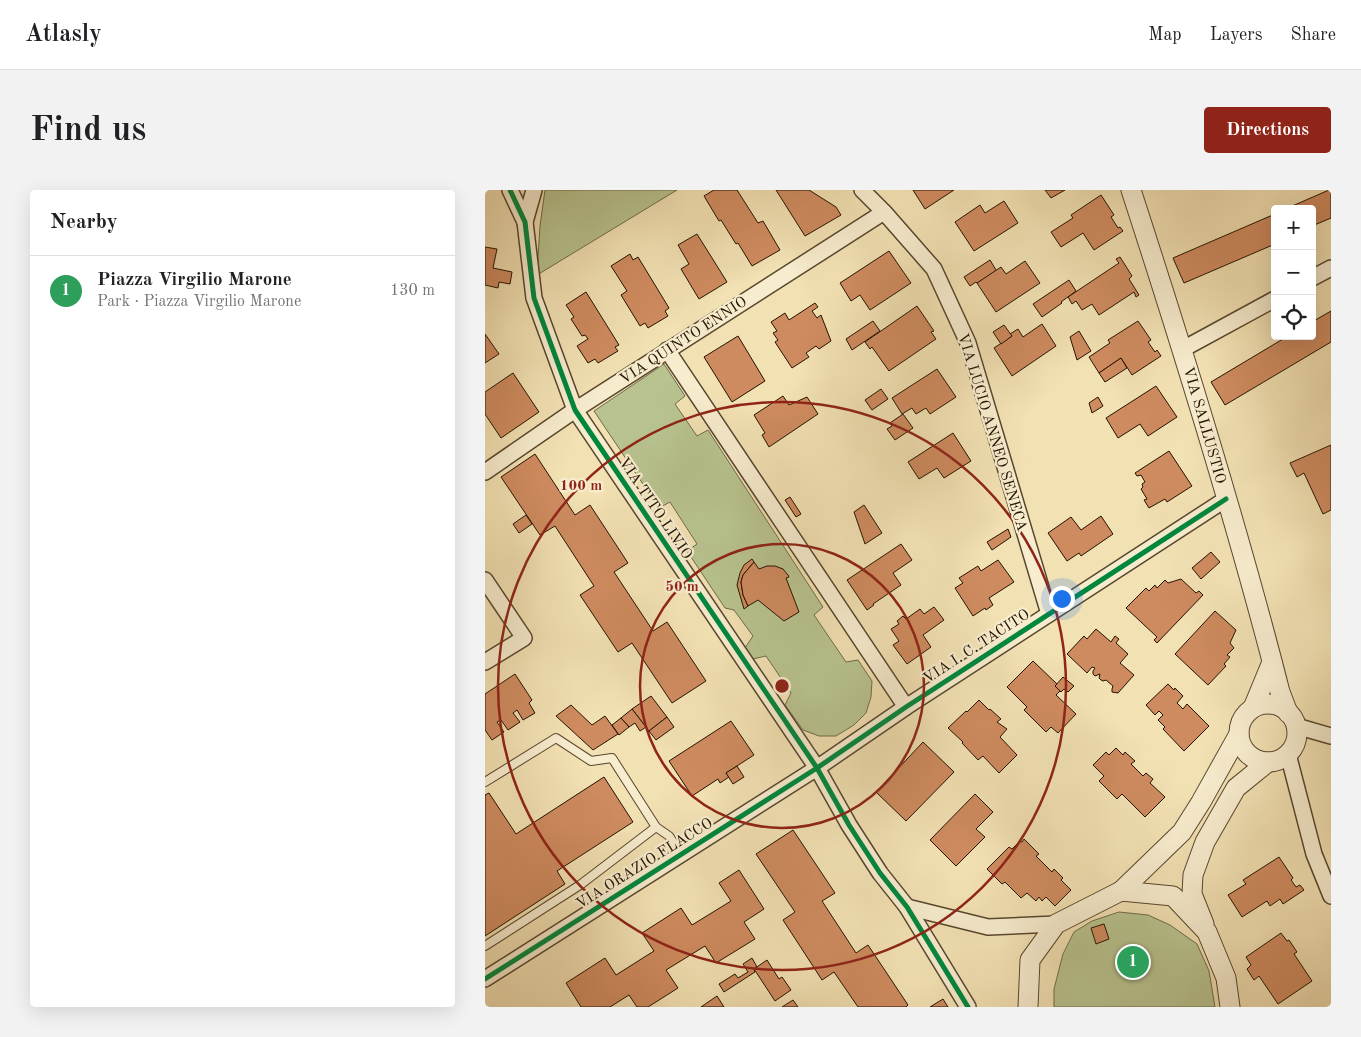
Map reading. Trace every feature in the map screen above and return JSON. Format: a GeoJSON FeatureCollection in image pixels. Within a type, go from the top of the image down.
{"type":"FeatureCollection","features":[{"type":"Feature","properties":{"kind":"street"},"geometry":{"type":"LineString","coordinates":[[510,190],[525,222]]}},
{"type":"Feature","properties":{"kind":"street"},"geometry":{"type":"LineString","coordinates":[[525,222],[534,190]]}},
{"type":"Feature","properties":{"kind":"street","name":"VIA LUCIO ANNEO SENECA"},"geometry":{"type":"LineString","coordinates":[[862,190],[934,269],[968,343],[1049,614]]}},
{"type":"Feature","properties":{"kind":"street","name":"VIA SALLUSTIO"},"geometry":{"type":"LineString","coordinates":[[1131,190],[1183,349],[1280,692],[1292,719]]}},
{"type":"Feature","properties":{"kind":"street","name":"VIA QUINTO ENNIO"},"geometry":{"type":"LineString","coordinates":[[485,472],[667,350],[884,212]]}},
{"type":"Feature","properties":{"kind":"street","name":"VIA TITO LIVIO"},"geometry":{"type":"LineString","coordinates":[[525,222],[535,298],[575,410],[817,768],[849,825],[880,872],[907,907],[968,1007]]}},
{"type":"Feature","properties":{"kind":"street"},"geometry":{"type":"LineString","coordinates":[[1316,276],[1331,268]]}},
{"type":"Feature","properties":{"kind":"street"},"geometry":{"type":"LineString","coordinates":[[1183,349],[1271,301]]}},
{"type":"Feature","properties":{"kind":"street"},"geometry":{"type":"LineString","coordinates":[[667,350],[906,707]]}},
{"type":"Feature","properties":{"kind":"street","name":"VIA I. C. TACITO"},"geometry":{"type":"LineString","coordinates":[[817,768],[906,707],[1226,499]]}},
{"type":"Feature","properties":{"kind":"street"},"geometry":{"type":"LineString","coordinates":[[485,580],[524,638],[485,662]]}},
{"type":"Feature","properties":{"kind":"street"},"geometry":{"type":"LineString","coordinates":[[1253,708],[1275,706],[1282,708],[1292,719],[1297,733],[1296,741],[1293,748],[1282,758],[1275,761],[1260,762],[1247,754],[1239,740],[1240,726],[1243,719],[1253,708],[1272,662]]}},
{"type":"Feature","properties":{"kind":"street"},"geometry":{"type":"LineString","coordinates":[[1292,719],[1331,736]]}},
{"type":"Feature","properties":{"kind":"street"},"geometry":{"type":"LineString","coordinates":[[907,907],[988,927],[1056,924],[1121,892],[1182,832],[1239,734]]}},
{"type":"Feature","properties":{"kind":"street"},"geometry":{"type":"LineString","coordinates":[[1288,754],[1314,854],[1331,896]]}},
{"type":"Feature","properties":{"kind":"street"},"geometry":{"type":"LineString","coordinates":[[1230,1007],[1227,978],[1192,894],[1193,875],[1205,842],[1236,788],[1268,762]]}},
{"type":"Feature","properties":{"kind":"street","name":"VIA ORAZIO FLACCO"},"geometry":{"type":"LineString","coordinates":[[485,979],[817,768]]}},
{"type":"Feature","properties":{"kind":"street"},"geometry":{"type":"LineString","coordinates":[[1121,892],[1173,896],[1207,932]]}},
{"type":"Feature","properties":{"kind":"street"},"geometry":{"type":"LineString","coordinates":[[1028,1007],[1030,960],[1056,924]]}},
{"type":"Feature","properties":{"kind":"lane"},"geometry":{"type":"LineString","coordinates":[[485,782],[555,738],[591,761],[612,758],[657,827],[669,836],[681,854]]}},
{"type":"Feature","properties":{"kind":"lane"},"geometry":{"type":"LineString","coordinates":[[485,946],[580,885],[657,827]]}},
{"type":"Feature","properties":{"kind":"green space"},"geometry":{"type":"Polygon","coordinates":[[[545,190],[677,190],[537,275],[540,226],[545,190]]]}},
{"type":"Feature","properties":{"kind":"green space"},"geometry":{"type":"Polygon","coordinates":[[[664,364],[685,396],[675,404],[697,436],[708,430],[823,607],[814,615],[846,662],[858,660],[872,681],[871,697],[866,713],[854,725],[836,736],[819,736],[803,730],[785,705],[791,693],[766,656],[753,659],[745,648],[753,636],[734,610],[725,608],[687,551],[697,544],[670,502],[659,508],[594,411],[664,364]]]}},
{"type":"Feature","properties":{"kind":"green space"},"geometry":{"type":"Polygon","coordinates":[[[1119,912],[1148,915],[1170,925],[1197,944],[1209,971],[1215,1007],[1054,1007],[1054,989],[1063,954],[1074,932],[1092,921],[1119,912]]]}},
{"type":"Feature","properties":{"kind":"building"},"geometry":{"type":"Polygon","coordinates":[[[714,190],[737,190],[758,223],[763,221],[780,250],[752,266],[738,243],[736,244],[721,220],[719,221],[704,196],[714,190]]]}},
{"type":"Feature","properties":{"kind":"building"},"geometry":{"type":"Polygon","coordinates":[[[776,190],[809,190],[836,207],[841,215],[805,236],[776,190]]]}},
{"type":"Feature","properties":{"kind":"building"},"geometry":{"type":"Polygon","coordinates":[[[913,190],[954,190],[925,209],[913,190]]]}},
{"type":"Feature","properties":{"kind":"building"},"geometry":{"type":"Polygon","coordinates":[[[1045,190],[1065,190],[1051,198],[1045,190]]]}},
{"type":"Feature","properties":{"kind":"building"},"geometry":{"type":"Polygon","coordinates":[[[1331,190],[1331,218],[1316,224],[1316,205],[1295,205],[1331,190]]]}},
{"type":"Feature","properties":{"kind":"building"},"geometry":{"type":"Polygon","coordinates":[[[1101,195],[1114,215],[1111,217],[1118,228],[1120,227],[1123,231],[1094,250],[1083,233],[1061,247],[1051,232],[1073,218],[1071,215],[1101,195]]]}},
{"type":"Feature","properties":{"kind":"building"},"geometry":{"type":"Polygon","coordinates":[[[1004,201],[1018,223],[974,251],[955,222],[980,205],[985,213],[1004,201]]]}},
{"type":"Feature","properties":{"kind":"building"},"geometry":{"type":"Polygon","coordinates":[[[1271,216],[1271,246],[1184,283],[1173,258],[1271,216]]]}},
{"type":"Feature","properties":{"kind":"building"},"geometry":{"type":"Polygon","coordinates":[[[697,234],[727,282],[699,299],[681,269],[689,264],[678,245],[697,234]]]}},
{"type":"Feature","properties":{"kind":"building"},"geometry":{"type":"Polygon","coordinates":[[[485,247],[497,249],[493,268],[512,272],[510,284],[499,282],[498,288],[485,285],[485,247]]]}},
{"type":"Feature","properties":{"kind":"building"},"geometry":{"type":"Polygon","coordinates":[[[889,251],[911,283],[870,310],[860,295],[851,301],[840,283],[889,251]]]}},
{"type":"Feature","properties":{"kind":"building"},"geometry":{"type":"Polygon","coordinates":[[[630,254],[633,260],[638,257],[669,308],[665,311],[668,316],[648,328],[645,323],[640,326],[621,295],[627,291],[611,266],[630,254]]]}},
{"type":"Feature","properties":{"kind":"building"},"geometry":{"type":"Polygon","coordinates":[[[1120,257],[1132,276],[1129,279],[1139,295],[1136,297],[1134,292],[1099,315],[1092,304],[1082,310],[1076,301],[1072,304],[1068,297],[1119,263],[1116,259],[1120,257]]]}},
{"type":"Feature","properties":{"kind":"building"},"geometry":{"type":"Polygon","coordinates":[[[990,260],[996,270],[995,272],[970,286],[964,277],[990,260]]]}},
{"type":"Feature","properties":{"kind":"building"},"geometry":{"type":"Polygon","coordinates":[[[1025,261],[1040,283],[996,312],[977,283],[1001,267],[1006,274],[1025,261]]]}},
{"type":"Feature","properties":{"kind":"building"},"geometry":{"type":"Polygon","coordinates":[[[1069,280],[1076,291],[1042,317],[1033,304],[1069,280]]]}},
{"type":"Feature","properties":{"kind":"building"},"geometry":{"type":"Polygon","coordinates":[[[586,292],[619,345],[615,347],[618,351],[598,363],[595,359],[588,363],[577,346],[588,339],[585,335],[582,336],[571,319],[574,317],[566,305],[586,292]]]}},
{"type":"Feature","properties":{"kind":"building"},"geometry":{"type":"Polygon","coordinates":[[[815,303],[818,307],[812,311],[817,318],[821,315],[831,341],[819,349],[816,346],[806,353],[809,357],[792,368],[775,342],[778,340],[773,333],[777,331],[771,322],[785,313],[789,320],[815,303]]]}},
{"type":"Feature","properties":{"kind":"building"},"geometry":{"type":"Polygon","coordinates":[[[917,306],[934,331],[931,332],[936,339],[889,371],[872,347],[870,349],[865,342],[917,306]]]}},
{"type":"Feature","properties":{"kind":"building"},"geometry":{"type":"Polygon","coordinates":[[[1331,311],[1331,342],[1225,405],[1211,382],[1281,340],[1316,340],[1316,320],[1331,311]]]}},
{"type":"Feature","properties":{"kind":"building"},"geometry":{"type":"Polygon","coordinates":[[[873,321],[880,331],[852,350],[846,339],[873,321]]]}},
{"type":"Feature","properties":{"kind":"building"},"geometry":{"type":"Polygon","coordinates":[[[1138,321],[1151,340],[1148,342],[1155,352],[1157,350],[1161,356],[1132,375],[1121,358],[1099,373],[1089,357],[1110,343],[1108,340],[1138,321]]]}},
{"type":"Feature","properties":{"kind":"building"},"geometry":{"type":"Polygon","coordinates":[[[1042,324],[1056,346],[1012,376],[994,348],[1012,336],[1010,334],[1018,329],[1023,337],[1042,324]]]}},
{"type":"Feature","properties":{"kind":"building"},"geometry":{"type":"Polygon","coordinates":[[[1004,325],[1012,336],[1001,344],[993,332],[1004,325]]]}},
{"type":"Feature","properties":{"kind":"building"},"geometry":{"type":"Polygon","coordinates":[[[1079,331],[1091,351],[1077,360],[1070,337],[1079,331]]]}},
{"type":"Feature","properties":{"kind":"building"},"geometry":{"type":"Polygon","coordinates":[[[485,334],[499,354],[485,363],[485,334]]]}},
{"type":"Feature","properties":{"kind":"building"},"geometry":{"type":"Polygon","coordinates":[[[738,336],[765,381],[732,402],[704,357],[738,336]]]}},
{"type":"Feature","properties":{"kind":"building"},"geometry":{"type":"Polygon","coordinates":[[[1121,358],[1127,368],[1105,382],[1099,373],[1121,358]]]}},
{"type":"Feature","properties":{"kind":"building"},"geometry":{"type":"Polygon","coordinates":[[[937,369],[956,397],[930,414],[926,408],[916,414],[912,408],[902,414],[892,398],[937,369]]]}},
{"type":"Feature","properties":{"kind":"building"},"geometry":{"type":"Polygon","coordinates":[[[513,373],[539,412],[501,438],[485,414],[485,392],[513,373]]]}},
{"type":"Feature","properties":{"kind":"building"},"geometry":{"type":"Polygon","coordinates":[[[1156,386],[1177,417],[1148,436],[1140,424],[1118,438],[1106,418],[1156,386]]]}},
{"type":"Feature","properties":{"kind":"building"},"geometry":{"type":"Polygon","coordinates":[[[881,389],[888,399],[872,410],[865,400],[881,389]]]}},
{"type":"Feature","properties":{"kind":"building"},"geometry":{"type":"Polygon","coordinates":[[[783,396],[789,405],[807,397],[818,414],[769,447],[762,435],[765,433],[754,415],[783,396]]]}},
{"type":"Feature","properties":{"kind":"building"},"geometry":{"type":"Polygon","coordinates":[[[1098,397],[1103,406],[1092,413],[1089,403],[1098,397]]]}},
{"type":"Feature","properties":{"kind":"building"},"geometry":{"type":"Polygon","coordinates":[[[903,414],[913,428],[895,440],[887,429],[892,426],[890,423],[903,414]]]}},
{"type":"Feature","properties":{"kind":"building"},"geometry":{"type":"Polygon","coordinates":[[[953,433],[971,461],[944,478],[937,468],[919,479],[908,462],[953,433]]]}},
{"type":"Feature","properties":{"kind":"building"},"geometry":{"type":"Polygon","coordinates":[[[1331,445],[1331,510],[1323,514],[1304,473],[1297,477],[1290,463],[1331,445]]]}},
{"type":"Feature","properties":{"kind":"building"},"geometry":{"type":"Polygon","coordinates":[[[1169,451],[1192,486],[1167,502],[1165,499],[1149,508],[1144,500],[1147,499],[1141,489],[1143,487],[1142,484],[1145,482],[1141,475],[1137,476],[1135,473],[1169,451]]]}},
{"type":"Feature","properties":{"kind":"building"},"geometry":{"type":"Polygon","coordinates":[[[535,454],[575,515],[590,505],[628,563],[614,572],[653,631],[667,622],[706,681],[672,703],[632,643],[618,652],[580,595],[594,586],[555,526],[540,535],[501,477],[535,454]]]}},
{"type":"Feature","properties":{"kind":"building"},"geometry":{"type":"Polygon","coordinates":[[[790,497],[801,514],[796,517],[785,500],[790,497]]]}},
{"type":"Feature","properties":{"kind":"building"},"geometry":{"type":"Polygon","coordinates":[[[864,505],[882,533],[865,544],[854,512],[864,505]]]}},
{"type":"Feature","properties":{"kind":"building"},"geometry":{"type":"Polygon","coordinates":[[[526,515],[532,524],[519,533],[513,524],[526,515]]]}},
{"type":"Feature","properties":{"kind":"building"},"geometry":{"type":"Polygon","coordinates":[[[1101,516],[1113,534],[1081,556],[1079,553],[1067,561],[1048,533],[1071,517],[1081,530],[1101,516]]]}},
{"type":"Feature","properties":{"kind":"building"},"geometry":{"type":"Polygon","coordinates":[[[1008,529],[1011,537],[992,550],[987,542],[1008,529]]]}},
{"type":"Feature","properties":{"kind":"building"},"geometry":{"type":"Polygon","coordinates":[[[901,544],[912,560],[893,573],[901,585],[867,610],[847,580],[901,544]]]}},
{"type":"Feature","properties":{"kind":"building"},"geometry":{"type":"Polygon","coordinates":[[[1211,552],[1220,562],[1201,579],[1192,568],[1211,552]]]}},
{"type":"Feature","properties":{"kind":"building"},"geometry":{"type":"Polygon","coordinates":[[[752,559],[754,562],[743,575],[741,582],[743,595],[748,606],[744,609],[737,585],[744,565],[752,559]]]}},
{"type":"Feature","properties":{"kind":"building"},"geometry":{"type":"Polygon","coordinates":[[[998,560],[1014,582],[989,598],[993,605],[973,616],[955,588],[963,583],[959,578],[978,566],[981,571],[998,560]]]}},
{"type":"Feature","properties":{"kind":"building"},"geometry":{"type":"Polygon","coordinates":[[[754,562],[759,569],[775,566],[783,569],[789,577],[786,578],[799,612],[784,621],[758,600],[748,606],[743,595],[741,582],[743,575],[754,562]]]}},
{"type":"Feature","properties":{"kind":"building"},"geometry":{"type":"Polygon","coordinates":[[[1181,579],[1196,593],[1199,591],[1203,595],[1157,643],[1154,640],[1157,637],[1126,608],[1146,588],[1149,591],[1155,585],[1157,588],[1165,580],[1168,583],[1181,579]]]}},
{"type":"Feature","properties":{"kind":"building"},"geometry":{"type":"Polygon","coordinates":[[[934,607],[944,620],[923,635],[931,647],[907,664],[893,645],[899,641],[891,629],[899,624],[897,621],[903,616],[906,619],[920,609],[924,614],[934,607]]]}},
{"type":"Feature","properties":{"kind":"building"},"geometry":{"type":"Polygon","coordinates":[[[1215,611],[1236,630],[1230,643],[1234,648],[1227,655],[1230,657],[1224,664],[1226,666],[1208,685],[1175,654],[1215,611]]]}},
{"type":"Feature","properties":{"kind":"building"},"geometry":{"type":"Polygon","coordinates":[[[1096,629],[1111,642],[1115,636],[1119,639],[1116,643],[1128,654],[1120,663],[1134,675],[1118,693],[1112,692],[1113,686],[1106,680],[1101,680],[1099,678],[1100,674],[1095,676],[1093,674],[1095,668],[1092,667],[1087,673],[1067,654],[1084,636],[1087,639],[1096,629]]]}},
{"type":"Feature","properties":{"kind":"building"},"geometry":{"type":"Polygon","coordinates":[[[1033,661],[1057,684],[1055,686],[1060,691],[1056,695],[1076,714],[1058,733],[1051,727],[1046,732],[1024,710],[1027,707],[1007,687],[1033,661]]]}},
{"type":"Feature","properties":{"kind":"building"},"geometry":{"type":"Polygon","coordinates":[[[515,674],[532,700],[529,703],[535,713],[523,720],[517,710],[513,713],[520,722],[508,730],[501,720],[497,722],[504,732],[492,740],[485,730],[485,694],[515,674]]]}},
{"type":"Feature","properties":{"kind":"building"},"geometry":{"type":"Polygon","coordinates":[[[1063,677],[1074,686],[1068,692],[1064,689],[1061,692],[1055,686],[1063,677]]]}},
{"type":"Feature","properties":{"kind":"building"},"geometry":{"type":"Polygon","coordinates":[[[1168,684],[1183,696],[1177,703],[1183,709],[1187,704],[1209,726],[1184,751],[1163,729],[1165,727],[1158,720],[1163,715],[1159,711],[1155,715],[1146,705],[1168,684]]]}},
{"type":"Feature","properties":{"kind":"building"},"geometry":{"type":"Polygon","coordinates":[[[651,696],[667,717],[649,731],[632,709],[651,696]]]}},
{"type":"Feature","properties":{"kind":"building"},"geometry":{"type":"Polygon","coordinates":[[[979,700],[1001,719],[997,722],[1007,729],[1000,737],[1017,755],[999,773],[983,756],[978,760],[948,728],[979,700]]]}},
{"type":"Feature","properties":{"kind":"building"},"geometry":{"type":"Polygon","coordinates":[[[571,705],[592,725],[605,716],[618,734],[593,750],[556,716],[571,705]]]}},
{"type":"Feature","properties":{"kind":"building"},"geometry":{"type":"Polygon","coordinates":[[[632,709],[646,727],[640,731],[635,723],[629,727],[621,718],[632,709]]]}},
{"type":"Feature","properties":{"kind":"building"},"geometry":{"type":"Polygon","coordinates":[[[667,717],[674,727],[656,740],[649,731],[667,717]]]}},
{"type":"Feature","properties":{"kind":"building"},"geometry":{"type":"Polygon","coordinates":[[[621,718],[629,727],[619,735],[612,725],[621,718]]]}},
{"type":"Feature","properties":{"kind":"building"},"geometry":{"type":"Polygon","coordinates":[[[731,721],[754,755],[726,773],[729,777],[720,783],[718,779],[692,796],[669,761],[731,721]]]}},
{"type":"Feature","properties":{"kind":"building"},"geometry":{"type":"Polygon","coordinates":[[[923,742],[954,772],[906,821],[876,792],[923,742]]]}},
{"type":"Feature","properties":{"kind":"building"},"geometry":{"type":"Polygon","coordinates":[[[1116,748],[1123,755],[1125,752],[1135,761],[1131,764],[1143,776],[1146,773],[1153,779],[1150,783],[1165,797],[1145,817],[1122,794],[1117,799],[1099,781],[1104,776],[1093,765],[1106,752],[1109,755],[1116,748]]]}},
{"type":"Feature","properties":{"kind":"building"},"geometry":{"type":"Polygon","coordinates":[[[737,766],[744,777],[733,784],[726,773],[737,766]]]}},
{"type":"Feature","properties":{"kind":"building"},"geometry":{"type":"Polygon","coordinates":[[[604,777],[633,822],[557,871],[565,884],[485,936],[485,795],[489,793],[516,834],[604,777]]]}},
{"type":"Feature","properties":{"kind":"building"},"geometry":{"type":"Polygon","coordinates":[[[975,794],[993,812],[976,829],[985,837],[956,866],[930,840],[975,794]]]}},
{"type":"Feature","properties":{"kind":"building"},"geometry":{"type":"Polygon","coordinates":[[[793,830],[835,893],[822,901],[856,953],[868,945],[908,1005],[906,1007],[858,1007],[834,972],[822,980],[783,920],[795,912],[756,854],[793,830]]]}},
{"type":"Feature","properties":{"kind":"building"},"geometry":{"type":"Polygon","coordinates":[[[1024,839],[1039,854],[1036,856],[1052,872],[1054,869],[1071,890],[1055,906],[1046,897],[1042,901],[1039,897],[1036,901],[1027,893],[1021,898],[1005,882],[1002,884],[987,869],[1009,847],[1012,849],[1024,839]]]}},
{"type":"Feature","properties":{"kind":"building"},"geometry":{"type":"Polygon","coordinates":[[[1279,857],[1293,878],[1291,880],[1296,887],[1300,885],[1304,890],[1283,904],[1280,899],[1270,906],[1267,901],[1242,917],[1228,895],[1246,884],[1243,880],[1279,857]]]}},
{"type":"Feature","properties":{"kind":"building"},"geometry":{"type":"Polygon","coordinates":[[[739,870],[764,909],[744,922],[755,939],[716,963],[705,946],[666,970],[678,988],[648,1007],[637,1007],[629,995],[610,1007],[581,1007],[566,983],[605,958],[616,975],[654,951],[642,933],[681,908],[692,925],[731,901],[719,883],[739,870]]]}},
{"type":"Feature","properties":{"kind":"building"},"geometry":{"type":"Polygon","coordinates":[[[1104,924],[1109,939],[1096,944],[1091,928],[1104,924]]]}},
{"type":"Feature","properties":{"kind":"building"},"geometry":{"type":"Polygon","coordinates":[[[1281,933],[1287,941],[1289,940],[1297,952],[1294,954],[1312,981],[1278,1004],[1259,976],[1254,980],[1247,969],[1251,965],[1246,957],[1281,933]]]}},
{"type":"Feature","properties":{"kind":"building"},"geometry":{"type":"Polygon","coordinates":[[[752,958],[757,967],[754,969],[755,972],[724,992],[719,984],[735,974],[738,978],[748,972],[743,964],[752,958]]]}},
{"type":"Feature","properties":{"kind":"building"},"geometry":{"type":"Polygon","coordinates":[[[767,960],[779,979],[782,977],[791,990],[775,1001],[754,969],[767,960]]]}},
{"type":"Feature","properties":{"kind":"building"},"geometry":{"type":"Polygon","coordinates":[[[717,996],[724,1007],[701,1007],[717,996]]]}},
{"type":"Feature","properties":{"kind":"building"},"geometry":{"type":"Polygon","coordinates":[[[943,999],[948,1007],[930,1007],[943,999]]]}},
{"type":"Feature","properties":{"kind":"building"},"geometry":{"type":"Polygon","coordinates":[[[793,1000],[798,1007],[782,1007],[793,1000]]]}},
{"type":"Feature","properties":{"kind":"cycle path"},"geometry":{"type":"LineString","coordinates":[[510,190],[525,222],[534,298],[575,410],[817,768],[849,825],[880,873],[907,907],[968,1007]]}},
{"type":"Feature","properties":{"kind":"cycle path"},"geometry":{"type":"LineString","coordinates":[[485,979],[817,768],[906,707],[1226,499]]}},
{"type":"Feature","properties":{"kind":"place","name":"Piazza Virgilio Marone"},"geometry":{"type":"Point","coordinates":[1133,962]}}]}
